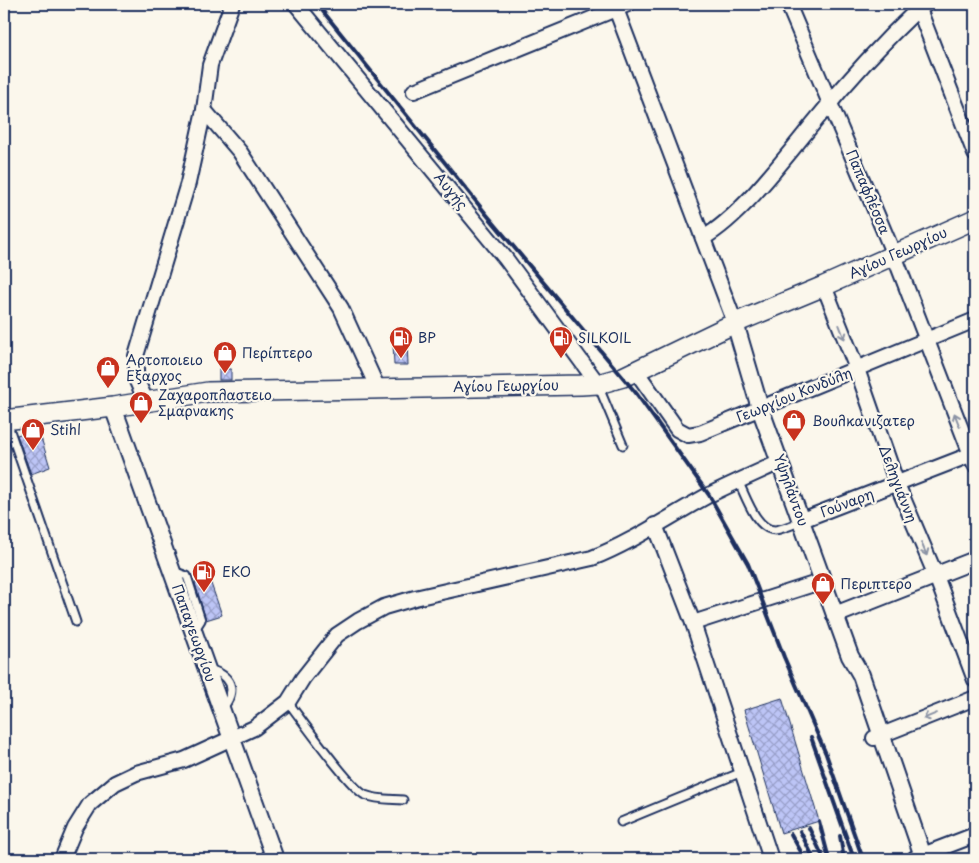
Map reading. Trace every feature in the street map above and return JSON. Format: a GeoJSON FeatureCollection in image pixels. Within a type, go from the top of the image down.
{"type":"FeatureCollection","features":[{"type":"Feature","properties":{"kind":"main road","name":"Αγίου Γεωργίου"},"geometry":{"type":"LineString","coordinates":[[5,419],[113,407],[208,392],[598,384],[611,382],[636,372],[735,323],[824,286],[975,218]]}},
{"type":"Feature","properties":{"kind":"street"},"geometry":{"type":"LineString","coordinates":[[146,401],[136,379],[136,356],[188,183],[204,110],[210,65],[232,4]]}},
{"type":"Feature","properties":{"kind":"street","name":"Αυγής"},"geometry":{"type":"LineString","coordinates":[[296,4],[506,259],[598,384]]}},
{"type":"Feature","properties":{"kind":"street","name":"Παπαφλέσσα"},"geometry":{"type":"LineString","coordinates":[[788,4],[894,255],[974,458]]}},
{"type":"Feature","properties":{"kind":"street"},"geometry":{"type":"LineString","coordinates":[[703,238],[719,229],[775,169],[830,102],[878,48],[921,5],[975,154]]}},
{"type":"Feature","properties":{"kind":"street"},"geometry":{"type":"LineString","coordinates":[[414,91],[622,6],[703,238],[735,323]]}},
{"type":"Feature","properties":{"kind":"street"},"geometry":{"type":"LineString","coordinates":[[204,110],[240,152],[341,308],[378,389]]}},
{"type":"Feature","properties":{"kind":"street","name":"Δεληγιάννη"},"geometry":{"type":"LineString","coordinates":[[824,286],[857,369],[896,484],[936,576],[975,680]]}},
{"type":"Feature","properties":{"kind":"street","name":"Γεωργίου Κονδύλη"},"geometry":{"type":"LineString","coordinates":[[636,372],[677,429],[688,435],[700,433],[975,320]]}},
{"type":"Feature","properties":{"kind":"street","name":"Υψηλάντου"},"geometry":{"type":"LineString","coordinates":[[735,323],[760,408],[802,520],[850,656],[853,676],[878,737],[919,858]]}},
{"type":"Feature","properties":{"kind":"street","name":"Παπαγεωργίου"},"geometry":{"type":"LineString","coordinates":[[113,407],[275,859]]}},
{"type":"Feature","properties":{"kind":"street","name":"Γούναρη"},"geometry":{"type":"LineString","coordinates":[[802,520],[896,484],[974,458]]}},
{"type":"Feature","properties":{"kind":"street"},"geometry":{"type":"LineString","coordinates":[[62,859],[75,828],[90,804],[115,783],[136,773],[184,760],[254,728],[288,702],[303,678],[337,635],[358,621],[384,607],[415,598],[592,558],[614,549],[655,525],[780,462]]}},
{"type":"Feature","properties":{"kind":"street"},"geometry":{"type":"LineString","coordinates":[[655,525],[693,624],[771,859]]}},
{"type":"Feature","properties":{"kind":"street"},"geometry":{"type":"LineString","coordinates":[[835,615],[975,560]]}},
{"type":"Feature","properties":{"kind":"street"},"geometry":{"type":"LineString","coordinates":[[693,624],[823,581]]}},
{"type":"Feature","properties":{"kind":"street"},"geometry":{"type":"LineString","coordinates":[[878,737],[975,698]]}},
{"type":"Feature","properties":{"kind":"street"},"geometry":{"type":"LineString","coordinates":[[919,858],[975,835]]}},
{"type":"Feature","properties":{"kind":"lane"},"geometry":{"type":"LineString","coordinates":[[598,384],[623,445]]}},
{"type":"Feature","properties":{"kind":"lane"},"geometry":{"type":"LineString","coordinates":[[5,419],[76,622]]}},
{"type":"Feature","properties":{"kind":"lane"},"geometry":{"type":"LineString","coordinates":[[738,482],[760,522],[768,529],[777,530],[802,520]]}},
{"type":"Feature","properties":{"kind":"lane"},"geometry":{"type":"LineString","coordinates":[[288,702],[346,777],[362,794],[375,798],[403,800]]}},
{"type":"Feature","properties":{"kind":"lane"},"geometry":{"type":"LineString","coordinates":[[621,822],[742,772]]}},
{"type":"Feature","properties":{"kind":"building"},"geometry":{"type":"Polygon","coordinates":[[[393,342],[407,342],[408,365],[394,365],[393,342]]]}},
{"type":"Feature","properties":{"kind":"building","name":"Περίπτερο"},"geometry":{"type":"Polygon","coordinates":[[[219,369],[231,369],[231,380],[219,380],[219,369]]]}},
{"type":"Feature","properties":{"kind":"building","name":"Stihl"},"geometry":{"type":"Polygon","coordinates":[[[38,428],[50,467],[31,474],[17,435],[38,428]]]}},
{"type":"Feature","properties":{"kind":"building"},"geometry":{"type":"Polygon","coordinates":[[[209,578],[222,615],[206,620],[195,583],[209,578]]]}},
{"type":"Feature","properties":{"kind":"building"},"geometry":{"type":"Polygon","coordinates":[[[782,698],[819,821],[781,833],[744,710],[782,698]]]}},
{"type":"Feature","properties":{"kind":"railway"},"geometry":{"type":"LineString","coordinates":[[317,4],[487,215],[636,393],[709,495],[748,564],[784,657],[826,754],[863,859]]}},
{"type":"Feature","properties":{"kind":"railway"},"geometry":{"type":"LineString","coordinates":[[811,737],[854,859]]}},
{"type":"Feature","properties":{"kind":"railway"},"geometry":{"type":"LineString","coordinates":[[819,821],[829,859]]}},
{"type":"Feature","properties":{"kind":"railway"},"geometry":{"type":"LineString","coordinates":[[809,828],[824,859]]}},
{"type":"Feature","properties":{"kind":"railway"},"geometry":{"type":"LineString","coordinates":[[800,831],[814,859]]}},
{"type":"Feature","properties":{"kind":"railway"},"geometry":{"type":"LineString","coordinates":[[791,834],[805,859]]}},
{"type":"Feature","properties":{"kind":"railway"},"geometry":{"type":"LineString","coordinates":[[840,836],[844,859]]}},
{"type":"Feature","properties":{"kind":"place","name":"BP"},"geometry":{"type":"Point","coordinates":[401,359]}},
{"type":"Feature","properties":{"kind":"place","name":"SILKOIL"},"geometry":{"type":"Point","coordinates":[561,359]}},
{"type":"Feature","properties":{"kind":"place","name":"Περίπτερο"},"geometry":{"type":"Point","coordinates":[225,374]}},
{"type":"Feature","properties":{"kind":"place","name":"Αρτοποιειο Εξαρχος"},"geometry":{"type":"Point","coordinates":[108,389]}},
{"type":"Feature","properties":{"kind":"place","name":"Ζαχαροπλαστειο Σμαρνακης"},"geometry":{"type":"Point","coordinates":[141,424]}},
{"type":"Feature","properties":{"kind":"place","name":"Βουλκανιζατερ"},"geometry":{"type":"Point","coordinates":[794,442]}},
{"type":"Feature","properties":{"kind":"place","name":"Stihl"},"geometry":{"type":"Point","coordinates":[33,451]}},
{"type":"Feature","properties":{"kind":"place","name":"EKO"},"geometry":{"type":"Point","coordinates":[204,593]}},
{"type":"Feature","properties":{"kind":"place","name":"Περιπτερο"},"geometry":{"type":"Point","coordinates":[823,605]}}]}
